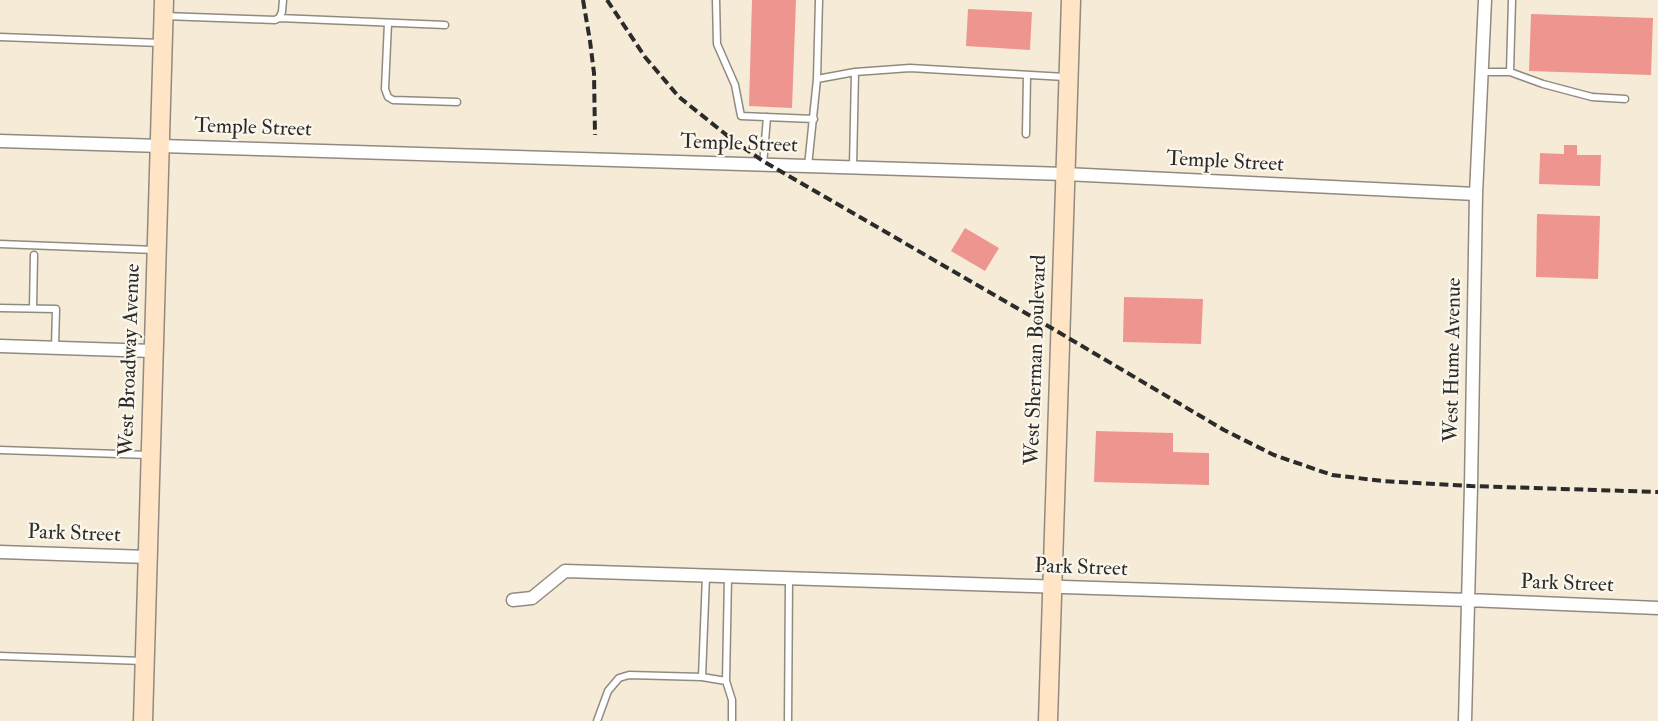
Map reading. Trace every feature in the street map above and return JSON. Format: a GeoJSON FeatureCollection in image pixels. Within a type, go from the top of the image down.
{"type":"FeatureCollection","features":[{"type":"Feature","properties":{"kind":"main road","name":"West Sherman Boulevard"},"geometry":{"type":"LineString","coordinates":[[1048,721],[1071,0]]}},
{"type":"Feature","properties":{"kind":"main road","name":"West Broadway Avenue"},"geometry":{"type":"LineString","coordinates":[[143,721],[164,8]]}},
{"type":"Feature","properties":{"kind":"street","name":"West Hume Avenue"},"geometry":{"type":"LineString","coordinates":[[1465,721],[1476,194],[1485,0]]}},
{"type":"Feature","properties":{"kind":"street","name":"Temple Street"},"geometry":{"type":"LineString","coordinates":[[0,141],[1065,174],[1476,194]]}},
{"type":"Feature","properties":{"kind":"street"},"geometry":{"type":"LineString","coordinates":[[0,346],[153,351]]}},
{"type":"Feature","properties":{"kind":"street","name":"Park Street"},"geometry":{"type":"LineString","coordinates":[[0,552],[148,557]]}},
{"type":"Feature","properties":{"kind":"street","name":"Park Street"},"geometry":{"type":"LineString","coordinates":[[513,600],[531,598],[565,571],[1658,608]]}},
{"type":"Feature","properties":{"kind":"lane"},"geometry":{"type":"LineString","coordinates":[[279,18],[283,0]]}},
{"type":"Feature","properties":{"kind":"lane"},"geometry":{"type":"LineString","coordinates":[[716,0],[717,44],[735,85],[741,116],[814,119]]}},
{"type":"Feature","properties":{"kind":"lane"},"geometry":{"type":"LineString","coordinates":[[808,166],[818,79],[819,0]]}},
{"type":"Feature","properties":{"kind":"lane"},"geometry":{"type":"LineString","coordinates":[[1510,72],[1512,0]]}},
{"type":"Feature","properties":{"kind":"lane"},"geometry":{"type":"LineString","coordinates":[[164,8],[275,20],[279,18],[445,26]]}},
{"type":"Feature","properties":{"kind":"lane"},"geometry":{"type":"LineString","coordinates":[[388,23],[385,89],[388,97],[393,100],[457,102]]}},
{"type":"Feature","properties":{"kind":"lane"},"geometry":{"type":"LineString","coordinates":[[0,37],[163,43]]}},
{"type":"Feature","properties":{"kind":"lane"},"geometry":{"type":"LineString","coordinates":[[818,79],[855,72],[910,68],[1069,77]]}},
{"type":"Feature","properties":{"kind":"lane"},"geometry":{"type":"LineString","coordinates":[[852,168],[855,72]]}},
{"type":"Feature","properties":{"kind":"lane"},"geometry":{"type":"LineString","coordinates":[[1481,72],[1510,72],[1592,97],[1625,99]]}},
{"type":"Feature","properties":{"kind":"lane"},"geometry":{"type":"LineString","coordinates":[[1026,134],[1028,75]]}},
{"type":"Feature","properties":{"kind":"lane"},"geometry":{"type":"LineString","coordinates":[[763,166],[767,117]]}},
{"type":"Feature","properties":{"kind":"lane"},"geometry":{"type":"LineString","coordinates":[[0,244],[156,250]]}},
{"type":"Feature","properties":{"kind":"lane"},"geometry":{"type":"LineString","coordinates":[[33,308],[34,255]]}},
{"type":"Feature","properties":{"kind":"lane"},"geometry":{"type":"LineString","coordinates":[[0,308],[56,309],[55,348]]}},
{"type":"Feature","properties":{"kind":"lane"},"geometry":{"type":"LineString","coordinates":[[0,450],[150,455]]}},
{"type":"Feature","properties":{"kind":"lane"},"geometry":{"type":"LineString","coordinates":[[702,677],[706,576]]}},
{"type":"Feature","properties":{"kind":"lane"},"geometry":{"type":"LineString","coordinates":[[728,577],[726,681],[732,700],[732,721]]}},
{"type":"Feature","properties":{"kind":"lane"},"geometry":{"type":"LineString","coordinates":[[788,721],[789,579]]}},
{"type":"Feature","properties":{"kind":"lane"},"geometry":{"type":"LineString","coordinates":[[0,656],[144,661]]}},
{"type":"Feature","properties":{"kind":"lane"},"geometry":{"type":"LineString","coordinates":[[597,721],[608,691],[619,678],[628,675],[702,677],[726,681]]}},
{"type":"Feature","properties":{"kind":"building"},"geometry":{"type":"Polygon","coordinates":[[[752,0],[796,0],[792,108],[749,106],[752,0]]]}},
{"type":"Feature","properties":{"kind":"building"},"geometry":{"type":"Polygon","coordinates":[[[968,9],[1032,12],[1030,50],[966,46],[968,9]]]}},
{"type":"Feature","properties":{"kind":"building"},"geometry":{"type":"Polygon","coordinates":[[[1531,14],[1653,18],[1651,75],[1529,71],[1531,14]]]}},
{"type":"Feature","properties":{"kind":"building"},"geometry":{"type":"Polygon","coordinates":[[[1564,145],[1577,145],[1577,155],[1601,155],[1600,186],[1539,184],[1540,153],[1564,154],[1564,145]]]}},
{"type":"Feature","properties":{"kind":"building"},"geometry":{"type":"Polygon","coordinates":[[[1537,214],[1600,216],[1598,279],[1536,277],[1537,214]]]}},
{"type":"Feature","properties":{"kind":"building"},"geometry":{"type":"Polygon","coordinates":[[[965,228],[999,248],[985,271],[951,251],[965,228]]]}},
{"type":"Feature","properties":{"kind":"building"},"geometry":{"type":"Polygon","coordinates":[[[1124,297],[1203,299],[1201,344],[1123,342],[1124,297]]]}},
{"type":"Feature","properties":{"kind":"building"},"geometry":{"type":"Polygon","coordinates":[[[1096,431],[1173,433],[1173,452],[1209,453],[1209,485],[1094,482],[1096,431]]]}},
{"type":"Feature","properties":{"kind":"railway"},"geometry":{"type":"LineString","coordinates":[[583,0],[594,73],[595,135]]}},
{"type":"Feature","properties":{"kind":"railway"},"geometry":{"type":"LineString","coordinates":[[607,0],[645,57],[679,97],[763,161],[1224,430],[1274,455],[1332,475],[1383,481],[1658,492]]}}]}
